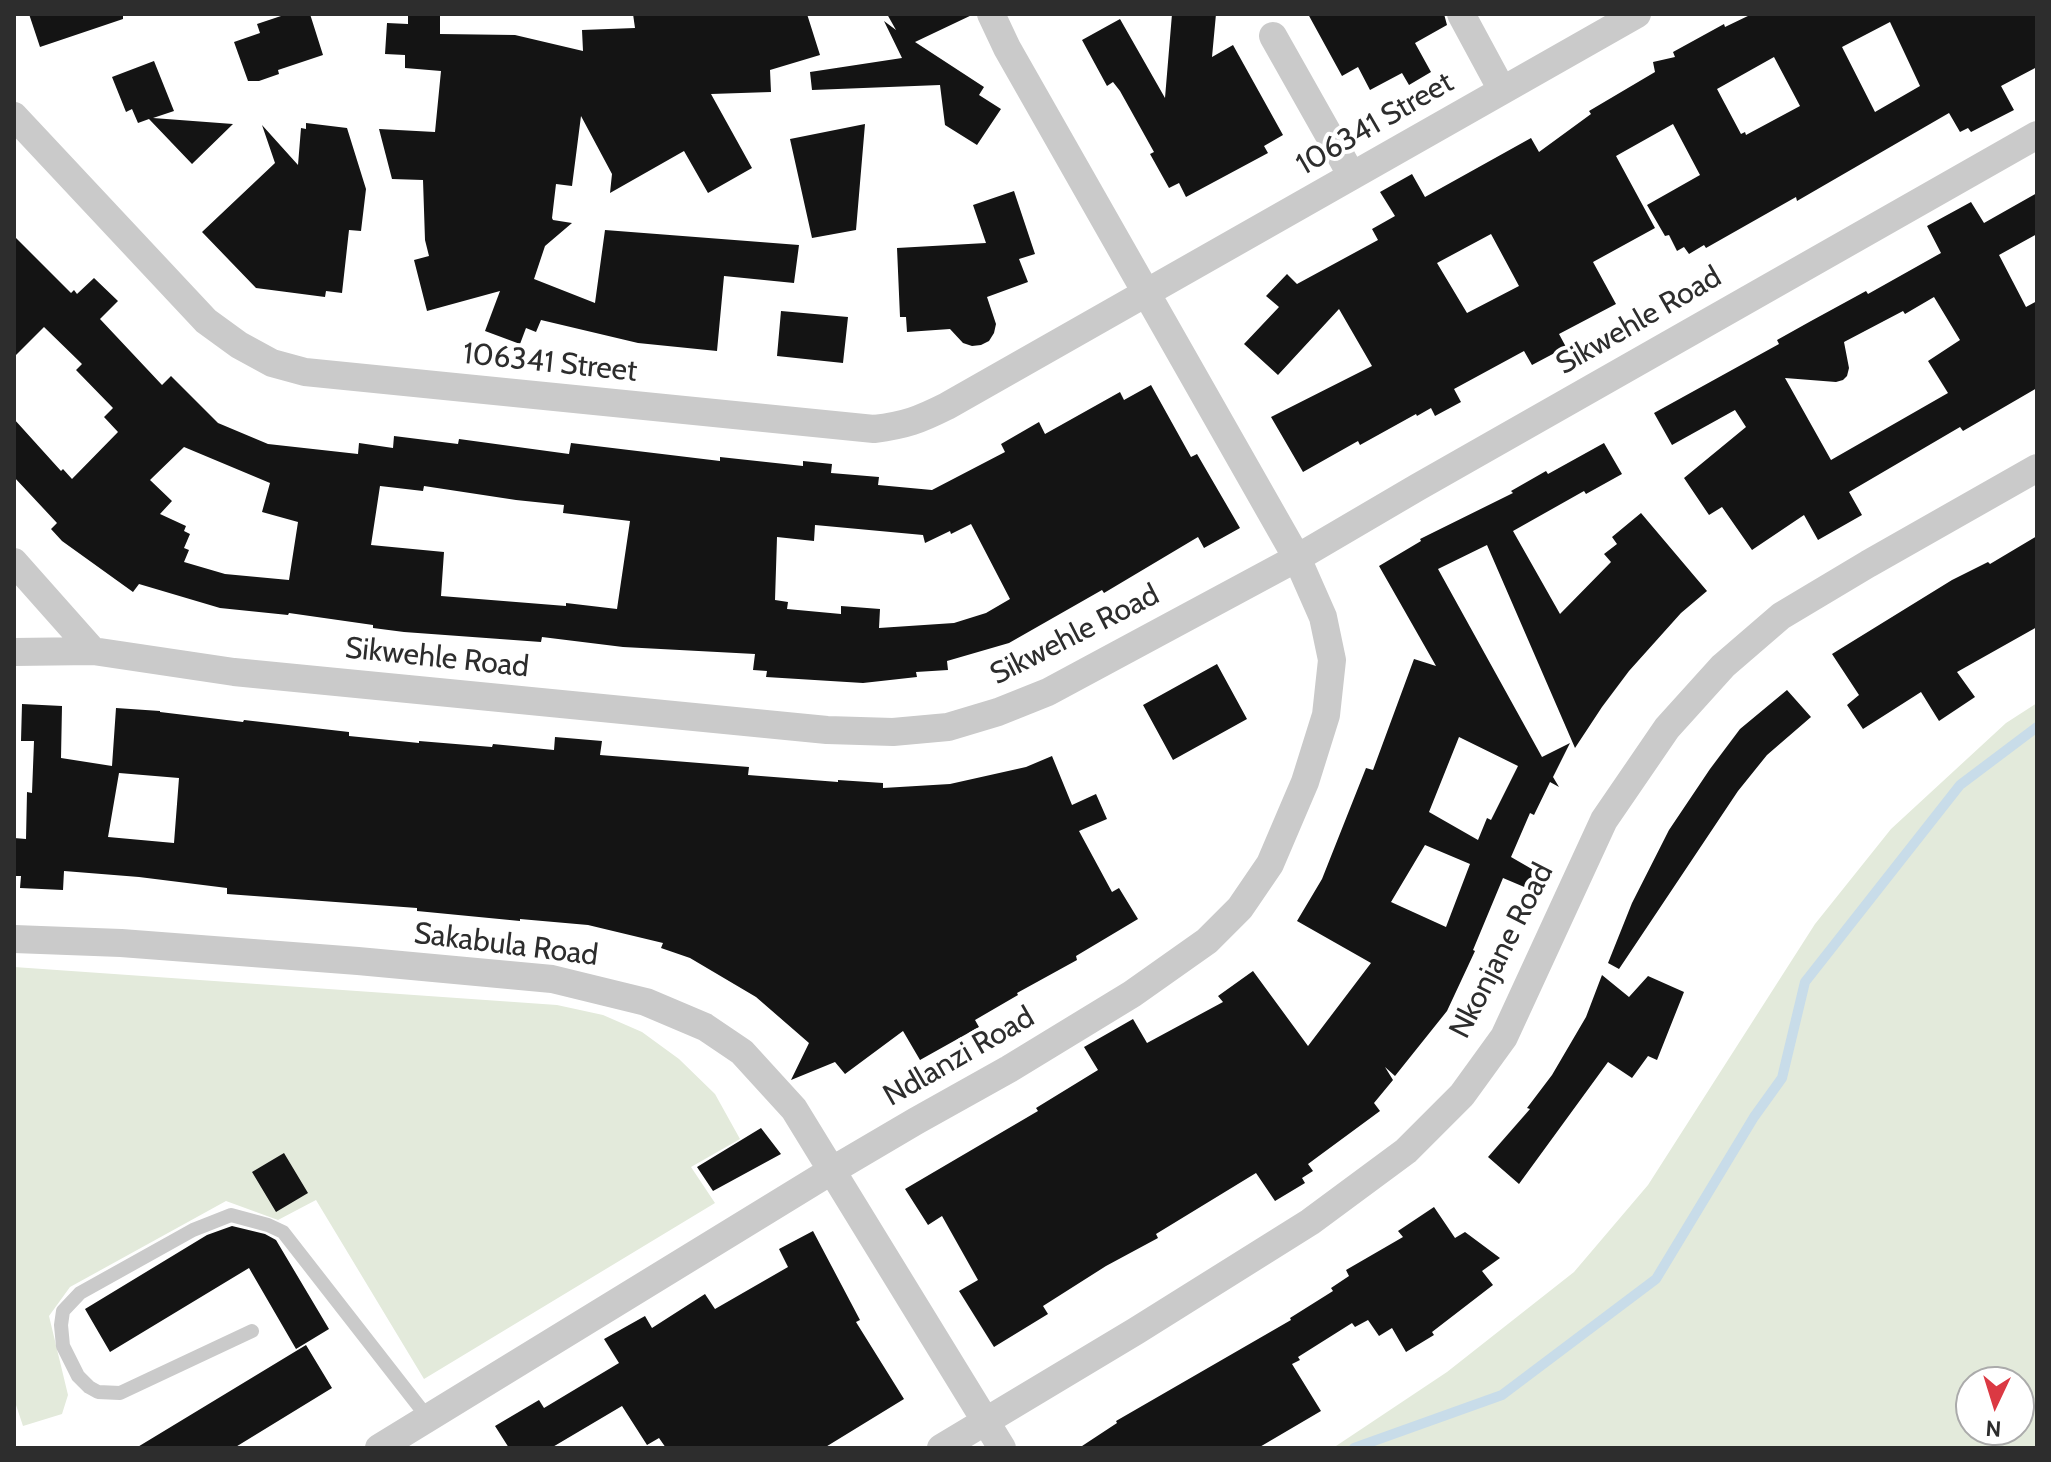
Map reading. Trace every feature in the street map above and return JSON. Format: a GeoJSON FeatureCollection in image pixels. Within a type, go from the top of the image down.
{"type":"FeatureCollection","features":[{"type":"Feature","properties":{"kind":"street"},"geometry":{"type":"LineString","coordinates":[[991,14],[1007,48],[1297,558]]}},
{"type":"Feature","properties":{"kind":"street"},"geometry":{"type":"LineString","coordinates":[[1461,14],[1502,90]]}},
{"type":"Feature","properties":{"kind":"street","name":"106341 Street"},"geometry":{"type":"LineString","coordinates":[[14,116],[206,321],[239,345],[272,363],[305,372],[874,429],[901,426],[935,412],[1637,14]]}},
{"type":"Feature","properties":{"kind":"street"},"geometry":{"type":"LineString","coordinates":[[1273,36],[1352,176]]}},
{"type":"Feature","properties":{"kind":"street","name":"Sikwehle Road"},"geometry":{"type":"LineString","coordinates":[[14,652],[93,651],[234,672],[827,730],[893,732],[948,727],[1048,692],[1297,558],[2037,135]]}},
{"type":"Feature","properties":{"kind":"street","name":"Nkonjane Road"},"geometry":{"type":"LineString","coordinates":[[941,1448],[1310,1222],[1406,1151],[1462,1095],[1504,1037],[1604,820],[1667,728],[1723,666],[1781,616],[2037,468]]}},
{"type":"Feature","properties":{"kind":"street","name":"Ndlanzi Road"},"geometry":{"type":"LineString","coordinates":[[379,1448],[831,1171],[1132,994],[1207,941],[1240,908],[1270,864],[1305,782],[1326,715],[1332,660],[1323,617],[1297,558]]}},
{"type":"Feature","properties":{"kind":"street"},"geometry":{"type":"LineString","coordinates":[[14,562],[93,651]]}},
{"type":"Feature","properties":{"kind":"street","name":"Sakabula Road"},"geometry":{"type":"LineString","coordinates":[[14,939],[121,943],[552,979],[646,1002],[705,1027],[742,1052],[794,1109],[1002,1448]]}},
{"type":"Feature","properties":{"kind":"lane"},"geometry":{"type":"LineString","coordinates":[[252,1331],[120,1393],[98,1392],[78,1376],[63,1346],[61,1325],[63,1311],[80,1293],[193,1230],[231,1215],[283,1232],[428,1418]]}},
{"type":"Feature","properties":{"kind":"green space"},"geometry":{"type":"Polygon","coordinates":[[[2037,703],[2037,1448],[1333,1448],[1447,1372],[1574,1272],[1648,1185],[1815,924],[1891,829],[2006,723],[2037,703]]]}},
{"type":"Feature","properties":{"kind":"green space"},"geometry":{"type":"Polygon","coordinates":[[[14,967],[557,1005],[603,1015],[642,1032],[679,1059],[715,1094],[740,1139],[691,1167],[715,1203],[424,1379],[316,1200],[278,1220],[226,1201],[70,1287],[49,1316],[68,1395],[62,1414],[23,1426],[14,1399],[14,967]]]}},
{"type":"Feature","properties":{"kind":"building"},"geometry":{"type":"Polygon","coordinates":[[[29,14],[123,14],[123,19],[40,47],[29,14]]]}},
{"type":"Feature","properties":{"kind":"building"},"geometry":{"type":"Polygon","coordinates":[[[287,14],[310,14],[323,55],[278,70],[279,74],[259,81],[248,81],[234,42],[260,33],[257,24],[287,14]]]}},
{"type":"Feature","properties":{"kind":"building"},"geometry":{"type":"Polygon","coordinates":[[[408,14],[440,14],[440,34],[515,35],[583,51],[582,30],[635,28],[633,14],[807,14],[820,55],[770,70],[771,92],[711,94],[752,168],[708,193],[684,151],[610,193],[612,174],[581,116],[572,186],[556,184],[552,218],[572,223],[545,246],[534,279],[595,303],[605,230],[799,245],[794,283],[724,276],[717,351],[638,343],[541,320],[536,332],[526,328],[520,344],[485,331],[500,291],[427,311],[414,260],[429,256],[425,240],[423,180],[392,179],[379,129],[435,132],[441,71],[405,68],[405,55],[385,54],[387,23],[408,24],[408,14]]]}},
{"type":"Feature","properties":{"kind":"building"},"geometry":{"type":"Polygon","coordinates":[[[887,14],[974,14],[915,42],[984,87],[979,95],[1001,109],[977,145],[945,125],[940,85],[812,90],[810,72],[902,58],[884,21],[896,30],[887,14]]]}},
{"type":"Feature","properties":{"kind":"building"},"geometry":{"type":"Polygon","coordinates":[[[1172,14],[1216,14],[1212,57],[1233,45],[1283,135],[1264,146],[1268,153],[1186,197],[1179,183],[1169,188],[1150,154],[1154,152],[1120,91],[1113,82],[1107,86],[1082,40],[1120,19],[1165,98],[1172,14]]]}},
{"type":"Feature","properties":{"kind":"building"},"geometry":{"type":"Polygon","coordinates":[[[1308,14],[1444,14],[1447,25],[1415,43],[1431,72],[1409,85],[1402,73],[1370,90],[1358,67],[1342,76],[1308,14]]]}},
{"type":"Feature","properties":{"kind":"building"},"geometry":{"type":"Polygon","coordinates":[[[1752,14],[2037,14],[2037,67],[2001,86],[2014,110],[1971,132],[1968,128],[1960,132],[1949,113],[1797,201],[1796,197],[1706,248],[1704,245],[1689,254],[1684,247],[1677,251],[1647,205],[1700,175],[1673,124],[1616,156],[1655,228],[1593,262],[1616,304],[1559,334],[1566,347],[1532,365],[1524,351],[1454,389],[1461,402],[1435,416],[1431,408],[1416,414],[1360,445],[1358,441],[1303,472],[1271,417],[1372,366],[1339,309],[1278,375],[1244,344],[1279,307],[1266,296],[1287,274],[1297,284],[1378,240],[1372,229],[1395,216],[1380,192],[1412,174],[1425,197],[1531,138],[1539,152],[1591,114],[1589,111],[1655,72],[1653,62],[1675,57],[1673,52],[1724,24],[1725,27],[1752,14]],[[1890,22],[1842,47],[1875,112],[1920,86],[1890,22]],[[1774,57],[1717,89],[1741,134],[1745,132],[1746,135],[1800,106],[1774,57]],[[1491,234],[1437,263],[1467,313],[1519,286],[1491,234]]]}},
{"type":"Feature","properties":{"kind":"building"},"geometry":{"type":"Polygon","coordinates":[[[154,61],[174,111],[153,118],[233,124],[192,164],[149,119],[138,123],[132,109],[126,112],[112,77],[154,61]]]}},
{"type":"Feature","properties":{"kind":"building"},"geometry":{"type":"Polygon","coordinates":[[[306,123],[347,128],[366,189],[361,231],[349,230],[342,293],[326,291],[325,297],[256,288],[202,232],[275,163],[262,125],[298,165],[301,128],[306,129],[306,123]]]}},
{"type":"Feature","properties":{"kind":"building"},"geometry":{"type":"Polygon","coordinates":[[[865,124],[856,230],[812,238],[790,139],[865,124]]]}},
{"type":"Feature","properties":{"kind":"building"},"geometry":{"type":"Polygon","coordinates":[[[1014,191],[1035,254],[1019,259],[1028,282],[987,297],[996,324],[989,341],[972,346],[963,343],[950,329],[907,332],[906,317],[900,317],[897,248],[986,243],[973,205],[1014,191]]]}},
{"type":"Feature","properties":{"kind":"building"},"geometry":{"type":"Polygon","coordinates":[[[2037,193],[2037,234],[1999,255],[2026,307],[2037,301],[2037,388],[1963,431],[1960,427],[1849,492],[1862,515],[1818,540],[1804,515],[1752,550],[1722,507],[1709,515],[1684,478],[1746,427],[1735,410],[1672,445],[1654,413],[1779,344],[1777,340],[1811,321],[1866,291],[1868,294],[1941,253],[1927,226],[1971,202],[1984,223],[2037,193]],[[1934,297],[1844,342],[1849,368],[1843,380],[1785,378],[1831,460],[1948,393],[1928,361],[1960,340],[1934,297]]]}},
{"type":"Feature","properties":{"kind":"building"},"geometry":{"type":"Polygon","coordinates":[[[14,236],[71,293],[74,290],[77,294],[94,278],[118,301],[100,319],[162,385],[171,376],[218,423],[268,444],[358,454],[359,443],[393,448],[394,436],[458,444],[459,439],[569,454],[571,443],[720,461],[720,457],[803,466],[803,461],[832,464],[831,473],[879,477],[878,485],[932,490],[1005,452],[1001,444],[1039,422],[1045,434],[1120,392],[1124,400],[1151,385],[1191,457],[1197,454],[1240,528],[1204,548],[1198,537],[1104,593],[1102,590],[1009,643],[947,661],[948,670],[916,672],[917,677],[863,683],[766,677],[767,671],[753,670],[755,654],[623,647],[542,637],[541,642],[404,632],[289,613],[220,608],[139,584],[133,592],[62,541],[51,529],[57,523],[14,477],[14,419],[72,479],[118,432],[104,417],[113,408],[76,370],[82,364],[44,327],[14,357],[14,236]],[[184,447],[150,480],[172,501],[160,514],[186,526],[184,531],[190,534],[184,548],[189,550],[184,562],[225,574],[289,580],[298,522],[262,512],[270,483],[184,447]],[[380,486],[371,545],[444,552],[441,596],[617,609],[630,521],[563,513],[564,505],[424,486],[423,491],[380,486]],[[971,524],[951,534],[950,531],[925,543],[923,535],[815,525],[814,541],[777,537],[775,600],[788,602],[787,609],[841,614],[841,606],[880,609],[879,628],[954,623],[986,613],[1010,599],[971,524]]]}},
{"type":"Feature","properties":{"kind":"building"},"geometry":{"type":"Polygon","coordinates":[[[781,311],[848,317],[843,363],[777,356],[781,311]]]}},
{"type":"Feature","properties":{"kind":"building"},"geometry":{"type":"Polygon","coordinates":[[[1604,443],[1622,474],[1586,494],[1584,491],[1513,531],[1560,614],[1611,562],[1604,554],[1617,544],[1612,537],[1641,513],[1707,591],[1681,613],[1629,671],[1575,748],[1487,545],[1438,569],[1542,757],[1570,743],[1553,777],[1559,787],[1550,782],[1534,815],[1530,813],[1511,857],[1537,872],[1529,889],[1503,878],[1475,951],[1447,1011],[1395,1076],[1385,1067],[1393,1080],[1374,1103],[1380,1111],[1308,1164],[1313,1171],[1302,1178],[1305,1183],[1275,1201],[1256,1173],[1156,1234],[1158,1238],[1043,1306],[1048,1314],[994,1347],[959,1291],[978,1280],[942,1216],[928,1225],[905,1189],[1038,1111],[1036,1108],[1098,1070],[1084,1047],[1133,1019],[1147,1043],[1223,1002],[1218,996],[1253,971],[1308,1046],[1371,963],[1297,921],[1322,879],[1366,768],[1373,770],[1414,659],[1436,666],[1379,566],[1420,539],[1513,493],[1511,491],[1546,471],[1548,474],[1604,443]],[[1459,737],[1429,812],[1478,840],[1487,818],[1491,820],[1518,766],[1459,737]],[[1425,845],[1391,902],[1446,927],[1470,864],[1425,845]]]}},
{"type":"Feature","properties":{"kind":"building"},"geometry":{"type":"Polygon","coordinates":[[[2037,536],[2037,627],[1957,672],[1975,697],[1939,721],[1921,692],[1863,729],[1847,705],[1859,695],[1832,654],[1952,580],[1988,562],[1990,564],[2037,536]]]}},
{"type":"Feature","properties":{"kind":"building"},"geometry":{"type":"Polygon","coordinates":[[[1217,664],[1247,719],[1173,760],[1143,705],[1217,664]]]}},
{"type":"Feature","properties":{"kind":"building"},"geometry":{"type":"Polygon","coordinates":[[[1787,690],[1811,717],[1767,755],[1738,791],[1619,969],[1608,963],[1632,903],[1669,830],[1740,729],[1787,690]]]}},
{"type":"Feature","properties":{"kind":"building"},"geometry":{"type":"Polygon","coordinates":[[[22,704],[62,706],[61,758],[112,766],[116,708],[349,732],[349,736],[419,743],[492,747],[493,744],[554,750],[555,737],[602,741],[600,755],[749,767],[748,775],[883,783],[883,788],[950,784],[1026,767],[1052,756],[1072,805],[1096,794],[1107,819],[1079,831],[1112,892],[1119,888],[1138,919],[1076,956],[1077,960],[975,1020],[979,1027],[920,1060],[903,1031],[845,1074],[835,1062],[791,1080],[809,1043],[756,997],[690,958],[661,948],[663,943],[588,925],[227,894],[227,888],[139,877],[64,871],[63,890],[20,888],[21,876],[14,876],[14,838],[26,839],[27,792],[32,793],[34,741],[21,741],[22,704]],[[119,773],[108,837],[174,843],[179,778],[119,773]]]}},
{"type":"Feature","properties":{"kind":"building"},"geometry":{"type":"Polygon","coordinates":[[[1602,975],[1629,997],[1648,976],[1684,992],[1657,1060],[1648,1056],[1632,1078],[1608,1062],[1519,1184],[1488,1157],[1530,1109],[1527,1108],[1552,1075],[1586,1017],[1602,975]]]}},
{"type":"Feature","properties":{"kind":"building"},"geometry":{"type":"Polygon","coordinates":[[[761,1128],[781,1154],[713,1191],[697,1167],[761,1128]]]}},
{"type":"Feature","properties":{"kind":"building"},"geometry":{"type":"Polygon","coordinates":[[[284,1153],[308,1193],[276,1212],[252,1172],[284,1153]]]}},
{"type":"Feature","properties":{"kind":"building"},"geometry":{"type":"Polygon","coordinates":[[[1434,1207],[1455,1238],[1465,1232],[1500,1258],[1482,1271],[1493,1285],[1432,1332],[1434,1335],[1406,1352],[1392,1328],[1379,1336],[1368,1320],[1355,1327],[1352,1323],[1298,1357],[1300,1360],[1292,1364],[1321,1411],[1258,1448],[1079,1448],[1116,1421],[1291,1320],[1333,1291],[1331,1288],[1349,1276],[1346,1270],[1403,1237],[1398,1231],[1434,1207]]]}},
{"type":"Feature","properties":{"kind":"building"},"geometry":{"type":"Polygon","coordinates":[[[232,1226],[276,1240],[329,1329],[296,1349],[249,1268],[110,1352],[85,1309],[207,1235],[232,1226]]]}},
{"type":"Feature","properties":{"kind":"building"},"geometry":{"type":"Polygon","coordinates":[[[813,1231],[860,1320],[856,1322],[904,1399],[824,1448],[666,1448],[659,1438],[647,1445],[622,1406],[551,1448],[509,1448],[495,1426],[539,1400],[544,1408],[619,1363],[604,1339],[645,1316],[652,1328],[705,1294],[715,1309],[788,1267],[779,1249],[813,1231]]]}},
{"type":"Feature","properties":{"kind":"building"},"geometry":{"type":"Polygon","coordinates":[[[306,1345],[332,1388],[234,1448],[136,1448],[306,1345]]]}},
{"type":"Feature","properties":{"kind":"waterway"},"geometry":{"type":"LineString","coordinates":[[1354,1448],[1502,1395],[1656,1279],[1754,1117],[1782,1078],[1805,982],[1960,785],[2037,727]]}}]}
